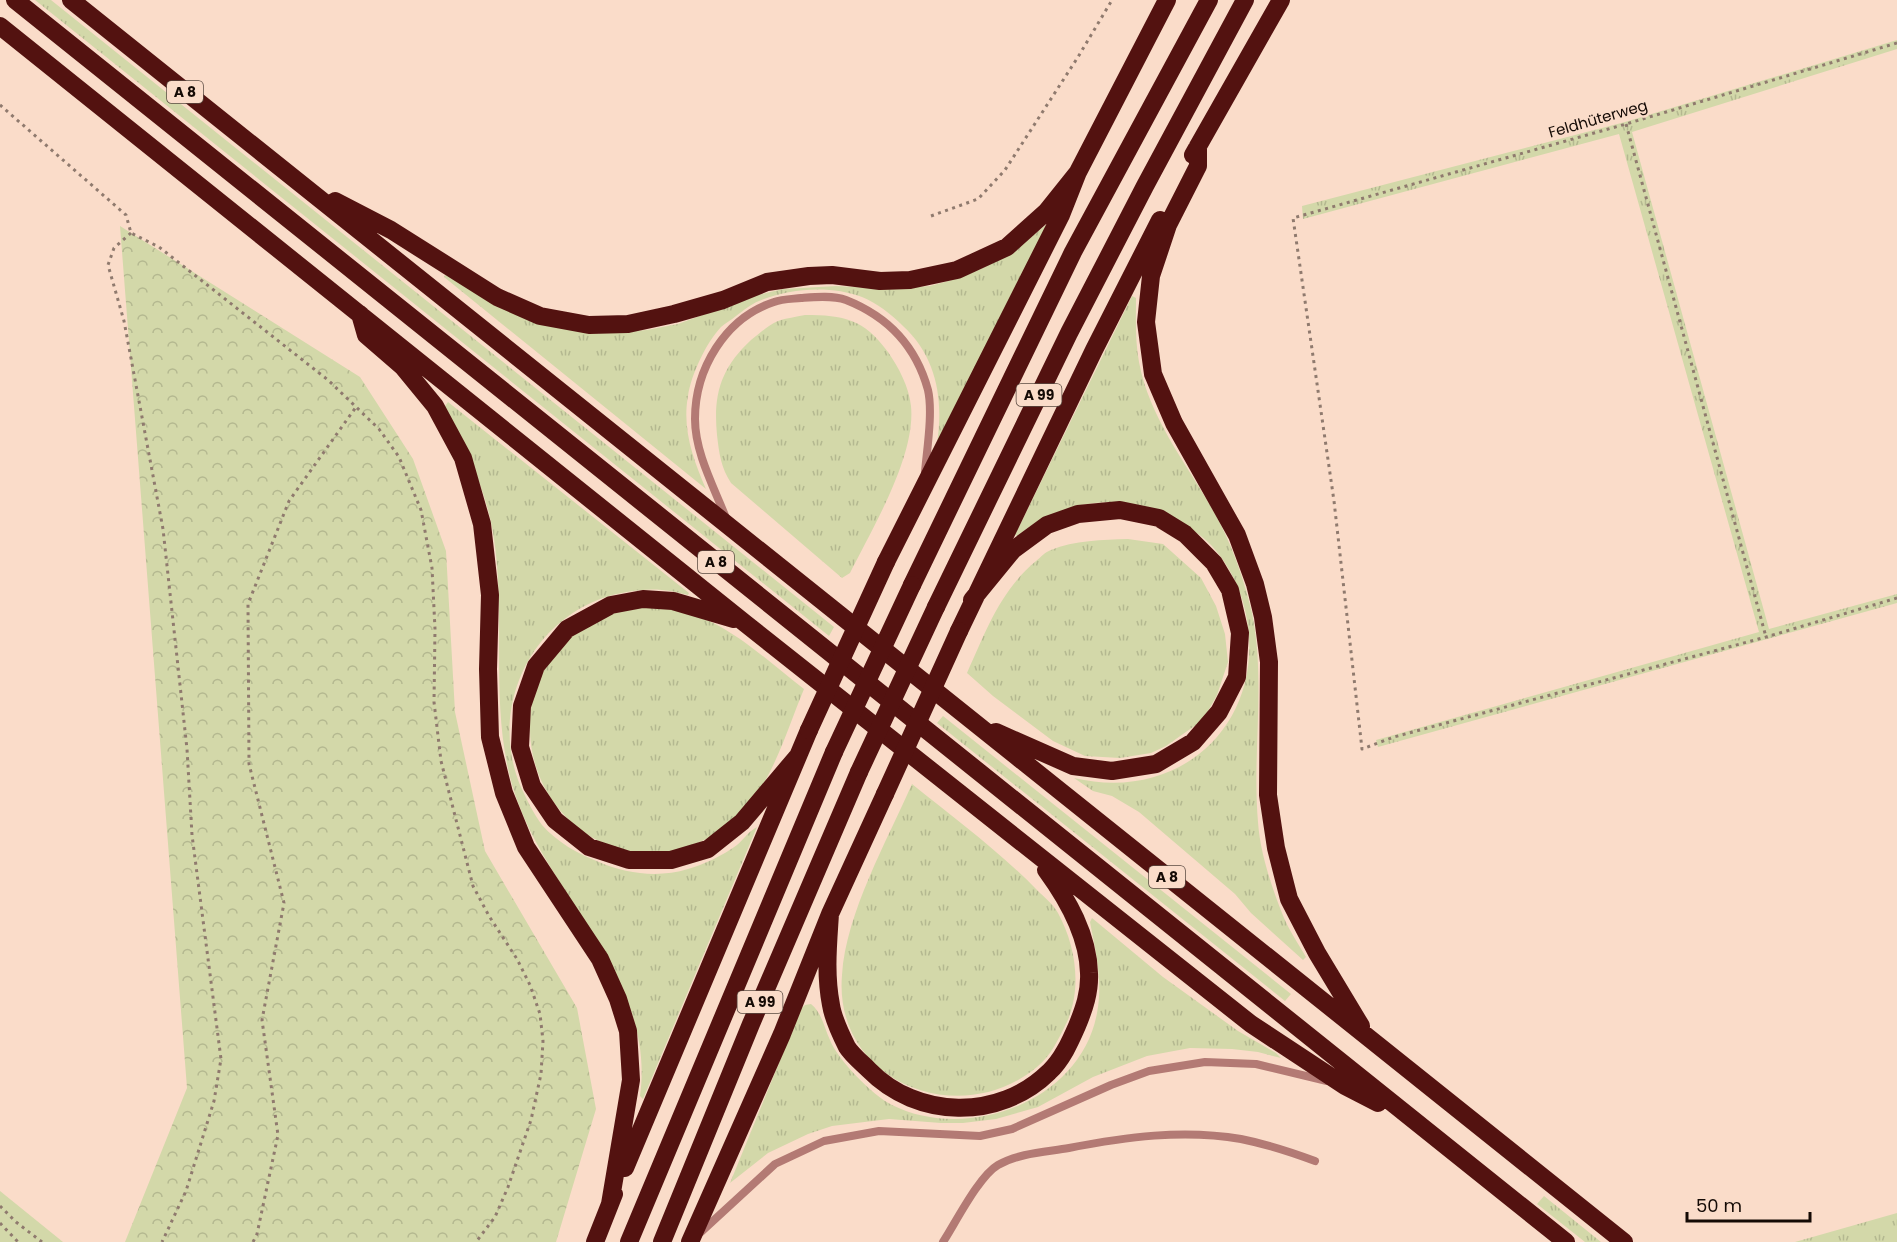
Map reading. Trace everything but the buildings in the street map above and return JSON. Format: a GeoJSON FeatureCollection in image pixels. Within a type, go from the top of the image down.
{"type":"FeatureCollection","features":[{"type":"Feature","properties":{"kind":"highway","name":"A 8"},"geometry":{"type":"LineString","coordinates":[[15,0],[1566,1242]]}},
{"type":"Feature","properties":{"kind":"highway","name":"A 8"},"geometry":{"type":"LineString","coordinates":[[70,0],[1624,1242]]}},
{"type":"Feature","properties":{"kind":"highway"},"geometry":{"type":"LineString","coordinates":[[595,1242],[797,757],[886,562],[1061,215],[1078,172],[1167,0]]}},
{"type":"Feature","properties":{"kind":"highway","name":"A 99"},"geometry":{"type":"LineString","coordinates":[[629,1242],[834,752],[1073,252],[1209,0]]}},
{"type":"Feature","properties":{"kind":"highway","name":"A 99"},"geometry":{"type":"LineString","coordinates":[[662,1242],[751,1024],[859,772],[936,607],[1069,333],[1245,0]]}},
{"type":"Feature","properties":{"kind":"highway"},"geometry":{"type":"LineString","coordinates":[[691,1242],[782,1034],[830,914],[972,600],[1094,350],[1198,146],[1281,0]]}},
{"type":"Feature","properties":{"kind":"highway"},"geometry":{"type":"LineString","coordinates":[[0,26],[746,624],[1251,1024],[1345,1086],[1418,1125]]}},
{"type":"Feature","properties":{"kind":"highway"},"geometry":{"type":"LineString","coordinates":[[1198,146],[1198,166],[1168,225],[1151,276],[1146,322],[1153,374],[1174,423],[1237,536],[1255,584],[1263,617],[1269,662],[1268,795],[1276,848],[1290,899],[1317,953],[1366,1035]]}},
{"type":"Feature","properties":{"kind":"highway"},"geometry":{"type":"LineString","coordinates":[[300,183],[390,230],[496,297],[540,316],[589,325],[628,324],[674,314],[723,300],[767,282],[832,275],[880,281],[910,280],[957,270],[1007,248],[1046,212],[1078,172]]}},
{"type":"Feature","properties":{"kind":"highway"},"geometry":{"type":"LineString","coordinates":[[360,314],[366,335],[403,367],[435,406],[463,458],[482,524],[490,595],[488,669],[490,737],[504,793],[526,847],[600,959],[618,999],[628,1031],[631,1080],[610,1204]]}},
{"type":"Feature","properties":{"kind":"highway"},"geometry":{"type":"LineString","coordinates":[[968,719],[1072,766],[1112,771],[1156,764],[1193,741],[1219,712],[1237,677],[1240,633],[1230,590],[1214,563],[1185,534],[1159,518],[1120,510],[1078,514],[1047,525],[1013,550],[972,600]]}},
{"type":"Feature","properties":{"kind":"highway"},"geometry":{"type":"LineString","coordinates":[[746,624],[673,601],[643,599],[610,605],[567,629],[536,666],[522,706],[520,747],[532,786],[555,820],[589,847],[629,860],[671,860],[708,849],[742,822],[797,757]]}},
{"type":"Feature","properties":{"kind":"highway"},"geometry":{"type":"LineString","coordinates":[[830,914],[826,968],[831,1007],[848,1048],[882,1083],[911,1100],[937,1107],[972,1108],[1003,1101],[1028,1088],[1049,1072],[1068,1047],[1086,1003],[1089,974],[1086,948],[1076,919],[1063,893],[1031,850]]}},
{"type":"Feature","properties":{"kind":"lane"},"geometry":{"type":"LineString","coordinates":[[730,528],[699,446],[695,419],[698,397],[703,372],[712,353],[728,331],[750,314],[775,302],[812,297],[844,299],[894,329],[913,351],[928,392],[929,427],[924,485]]}},
{"type":"Feature","properties":{"kind":"lane"},"geometry":{"type":"LineString","coordinates":[[691,1242],[728,1205],[775,1164],[824,1141],[879,1131],[980,1136],[1012,1128],[1149,1071],[1205,1062],[1256,1064],[1345,1086]]}},
{"type":"Feature","properties":{"kind":"lane"},"geometry":{"type":"LineString","coordinates":[[943,1242],[983,1178],[997,1166],[1020,1156],[1118,1139],[1194,1135],[1240,1139],[1281,1149],[1315,1161]]}},
{"type":"Feature","properties":{"kind":"path"},"geometry":{"type":"LineString","coordinates":[[931,216],[978,199],[1005,170],[1112,0]]}},
{"type":"Feature","properties":{"kind":"path","name":"Feldhüterweg"},"geometry":{"type":"LineString","coordinates":[[1766,637],[1394,737],[1362,749],[1334,501],[1293,218],[1626,124],[1897,43]]}},
{"type":"Feature","properties":{"kind":"path"},"geometry":{"type":"LineString","coordinates":[[0,105],[126,214],[131,232],[159,247],[328,380],[379,429],[399,457],[421,510],[432,568],[435,629],[434,702],[441,761],[473,886],[517,959],[530,986],[540,1014],[543,1041],[541,1074],[531,1120],[495,1217],[476,1242]]}},
{"type":"Feature","properties":{"kind":"path"},"geometry":{"type":"LineString","coordinates":[[1626,124],[1766,637],[1897,598]]}},
{"type":"Feature","properties":{"kind":"path"},"geometry":{"type":"LineString","coordinates":[[131,232],[114,248],[108,265],[124,321],[163,529],[188,749],[192,835],[221,1059],[214,1101],[186,1191],[162,1242]]}},
{"type":"Feature","properties":{"kind":"path"},"geometry":{"type":"LineString","coordinates":[[253,1242],[257,1234],[278,1135],[262,1020],[284,903],[249,764],[248,604],[289,501],[356,407]]}},
{"type":"Feature","properties":{"kind":"path"},"geometry":{"type":"LineString","coordinates":[[0,1206],[42,1242]]}},
{"type":"Feature","properties":{"kind":"path"},"geometry":{"type":"LineString","coordinates":[[0,1224],[18,1242]]}},
{"type":"Feature","properties":{"kind":"green space"},"geometry":{"type":"Polygon","coordinates":[[[35,0],[51,0],[834,627],[829,636],[35,0]]]}},
{"type":"Feature","properties":{"kind":"green space"},"geometry":{"type":"Polygon","coordinates":[[[1897,40],[1897,49],[1632,132],[1769,629],[1897,594],[1897,603],[1378,747],[1376,740],[1759,632],[1619,134],[1303,219],[1302,206],[1625,122],[1897,40]]]}},
{"type":"Feature","properties":{"kind":"green space"},"geometry":{"type":"Polygon","coordinates":[[[1047,224],[937,443],[938,395],[930,365],[914,338],[894,317],[873,302],[850,293],[837,291],[810,290],[783,293],[756,302],[723,326],[715,334],[696,369],[687,408],[686,420],[690,444],[706,489],[444,277],[445,275],[603,333],[647,330],[678,324],[754,296],[783,289],[836,286],[892,289],[930,286],[959,278],[985,267],[1015,250],[1047,224]]]}},
{"type":"Feature","properties":{"kind":"green space"},"geometry":{"type":"Polygon","coordinates":[[[120,226],[360,377],[413,459],[446,551],[455,712],[485,851],[577,1008],[596,1109],[556,1242],[125,1242],[187,1088],[120,226]]]}},
{"type":"Feature","properties":{"kind":"green space"},"geometry":{"type":"Polygon","coordinates":[[[1132,296],[1136,298],[1136,338],[1144,384],[1162,425],[1220,523],[1234,556],[1252,613],[1258,665],[1256,770],[1259,833],[1274,891],[1287,925],[1306,957],[1303,960],[1251,913],[1235,894],[1139,812],[1112,796],[1093,791],[1074,778],[1115,783],[1152,778],[1185,763],[1212,742],[1233,714],[1246,680],[1249,643],[1240,592],[1225,563],[1211,545],[1195,532],[1125,504],[1106,502],[1065,510],[1015,535],[1132,296]]]}},
{"type":"Feature","properties":{"kind":"green space"},"geometry":{"type":"Polygon","coordinates":[[[805,315],[842,318],[870,332],[896,365],[906,385],[911,406],[911,426],[907,447],[891,492],[850,573],[842,578],[731,483],[723,466],[719,448],[716,407],[721,383],[732,361],[751,340],[771,325],[781,320],[805,315]]]}},
{"type":"Feature","properties":{"kind":"green space"},"geometry":{"type":"Polygon","coordinates":[[[448,402],[689,593],[688,595],[673,591],[645,590],[619,593],[603,598],[576,611],[554,628],[535,650],[522,674],[513,700],[510,728],[512,757],[520,785],[542,825],[561,842],[591,859],[631,872],[654,874],[677,872],[707,862],[737,845],[757,827],[643,1099],[640,1096],[641,1055],[633,1016],[618,979],[533,837],[517,800],[508,768],[500,703],[499,605],[494,539],[491,521],[475,471],[443,409],[448,402]]]}},
{"type":"Feature","properties":{"kind":"green space"},"geometry":{"type":"Polygon","coordinates":[[[1128,539],[1163,544],[1201,578],[1216,606],[1225,634],[1228,662],[1217,695],[1203,720],[1166,746],[1151,753],[1120,758],[1085,756],[1053,741],[993,696],[967,673],[1003,599],[1023,573],[1043,555],[1079,542],[1128,539]]]}},
{"type":"Feature","properties":{"kind":"green space"},"geometry":{"type":"Polygon","coordinates":[[[647,607],[679,610],[714,623],[745,643],[804,689],[774,763],[743,812],[727,826],[699,842],[679,849],[649,853],[621,849],[595,839],[573,824],[554,803],[541,779],[532,752],[530,723],[533,698],[539,680],[566,642],[579,630],[602,616],[647,607]]]}},
{"type":"Feature","properties":{"kind":"green space"},"geometry":{"type":"Polygon","coordinates":[[[943,716],[1291,994],[1285,1001],[937,723],[943,716]]]}},
{"type":"Feature","properties":{"kind":"green space"},"geometry":{"type":"Polygon","coordinates":[[[912,784],[992,848],[1051,904],[1064,926],[1073,953],[1075,981],[1072,1009],[1051,1052],[1037,1067],[1006,1086],[972,1095],[939,1094],[907,1085],[879,1068],[858,1043],[845,1012],[842,975],[851,927],[869,878],[912,784]]]}},
{"type":"Feature","properties":{"kind":"green space"},"geometry":{"type":"Polygon","coordinates":[[[1092,918],[1163,977],[1238,1031],[1281,1058],[1232,1049],[1190,1048],[1147,1056],[1093,1077],[1038,1107],[996,1119],[941,1123],[889,1119],[832,1126],[808,1134],[768,1153],[730,1183],[801,1009],[805,1005],[811,1004],[818,1012],[834,1048],[848,1067],[866,1085],[892,1105],[922,1116],[954,1119],[986,1116],[1017,1106],[1045,1091],[1069,1070],[1087,1044],[1097,1013],[1099,979],[1090,922],[1092,918]]]}},
{"type":"Feature","properties":{"kind":"green space"},"geometry":{"type":"Polygon","coordinates":[[[0,1191],[63,1242],[0,1242],[0,1191]]]}},
{"type":"Feature","properties":{"kind":"green space"},"geometry":{"type":"Polygon","coordinates":[[[1544,1196],[1601,1242],[1585,1242],[1537,1204],[1544,1196]]]}},
{"type":"Feature","properties":{"kind":"green space"},"geometry":{"type":"Polygon","coordinates":[[[1897,1213],[1897,1242],[1795,1242],[1897,1213]]]}}]}
